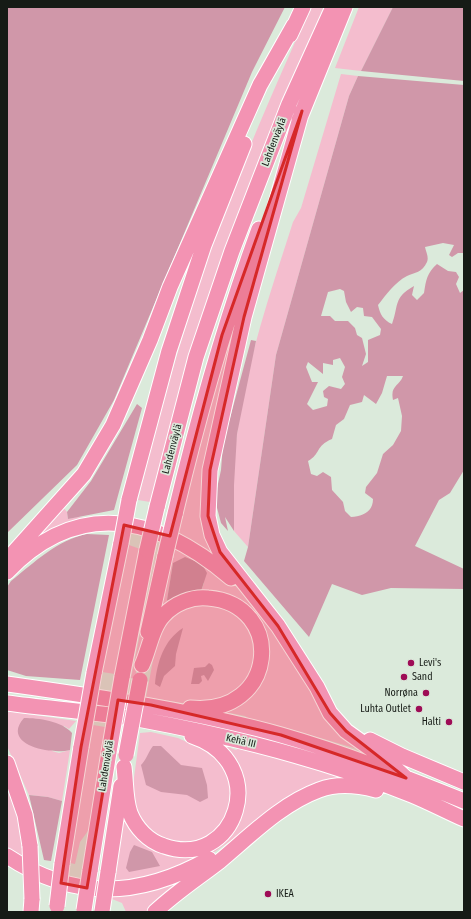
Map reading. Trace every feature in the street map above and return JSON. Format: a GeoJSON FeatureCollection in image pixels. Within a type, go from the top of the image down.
{"type":"FeatureCollection","features":[{"type":"Feature","properties":{"kind":"highway"},"geometry":{"type":"LineString","coordinates":[[56,909],[62,864],[94,673],[129,500],[169,351],[204,245],[263,95],[303,7]]}},
{"type":"Feature","properties":{"kind":"highway","name":"Lahdenväylä"},"geometry":{"type":"LineString","coordinates":[[84,911],[122,677],[147,550],[196,358],[232,251],[288,104],[333,7]]}},
{"type":"Feature","properties":{"kind":"highway"},"geometry":{"type":"LineString","coordinates":[[102,912],[125,761],[142,665],[165,556],[197,424],[222,335],[248,258],[302,111],[345,7]]}},
{"type":"Feature","properties":{"kind":"highway"},"geometry":{"type":"LineString","coordinates":[[7,560],[84,474],[113,425],[150,340],[170,287],[260,85],[294,26]]}},
{"type":"Feature","properties":{"kind":"highway"},"geometry":{"type":"LineString","coordinates":[[302,111],[244,317],[210,470],[208,507],[212,535],[226,561],[262,605],[317,687],[335,710],[351,726],[370,740],[402,756],[464,782]]}},
{"type":"Feature","properties":{"kind":"highway"},"geometry":{"type":"LineString","coordinates":[[7,546],[64,496]]}},
{"type":"Feature","properties":{"kind":"highway"},"geometry":{"type":"LineString","coordinates":[[7,572],[36,547],[57,535],[94,524],[111,523],[156,530],[191,547],[215,564],[262,605]]}},
{"type":"Feature","properties":{"kind":"highway"},"geometry":{"type":"LineString","coordinates":[[142,665],[149,649],[153,634],[162,616],[172,608],[194,599],[214,598],[234,606],[249,618],[259,637],[261,656],[260,667],[252,684],[240,698],[231,703],[210,708],[151,705]]}},
{"type":"Feature","properties":{"kind":"highway","name":"Kehä III"},"geometry":{"type":"LineString","coordinates":[[7,684],[151,705],[281,735],[406,778],[464,801]]}},
{"type":"Feature","properties":{"kind":"highway"},"geometry":{"type":"LineString","coordinates":[[317,687],[330,713],[346,731],[384,759],[406,778]]}},
{"type":"Feature","properties":{"kind":"highway","name":"Kehä III"},"geometry":{"type":"LineString","coordinates":[[7,703],[141,720],[277,750],[379,782],[413,795],[464,819]]}},
{"type":"Feature","properties":{"kind":"highway"},"geometry":{"type":"LineString","coordinates":[[110,716],[140,725],[182,733],[199,738],[221,753],[234,773],[238,785],[237,808],[233,818],[220,835],[202,846],[181,850],[160,845],[149,838],[135,823],[128,803],[125,761]]}},
{"type":"Feature","properties":{"kind":"highway"},"geometry":{"type":"LineString","coordinates":[[7,763],[25,815],[30,846],[32,905]]}},
{"type":"Feature","properties":{"kind":"highway"},"geometry":{"type":"LineString","coordinates":[[155,912],[244,840],[305,796],[320,789],[340,785],[360,786],[412,803],[436,806]]}},
{"type":"Feature","properties":{"kind":"highway"},"geometry":{"type":"LineString","coordinates":[[7,856],[39,874],[61,883],[98,890],[117,890],[158,882],[186,872],[244,840]]}},
{"type":"Feature","properties":{"kind":"highlighted area"},"geometry":{"type":"Polygon","coordinates":[[[302,111],[244,317],[210,470],[208,516],[220,552],[278,626],[330,713],[346,731],[406,778],[281,735],[151,705],[118,700],[87,888],[61,883],[81,747],[124,525],[170,536],[222,335],[302,111]]]}},
{"type":"Feature","properties":{"kind":"shaded area"},"geometry":{"type":"Polygon","coordinates":[[[7,7],[285,7],[252,72],[114,400],[77,465],[7,533],[7,7]]]}},
{"type":"Feature","properties":{"kind":"shaded area"},"geometry":{"type":"Polygon","coordinates":[[[311,7],[325,7],[262,150],[196,336],[150,502],[138,500],[177,355],[211,248],[255,135],[311,7]]]}},
{"type":"Feature","properties":{"kind":"shaded area"},"geometry":{"type":"Polygon","coordinates":[[[359,7],[393,7],[361,71],[335,68],[359,7]]]}},
{"type":"Feature","properties":{"kind":"shaded area"},"geometry":{"type":"Polygon","coordinates":[[[393,7],[464,7],[464,81],[361,71],[393,7]]]}},
{"type":"Feature","properties":{"kind":"shaded area"},"geometry":{"type":"Polygon","coordinates":[[[341,74],[358,76],[349,96],[276,355],[248,547],[234,531],[234,458],[246,380],[268,300],[293,222],[301,208],[341,74]]]}},
{"type":"Feature","properties":{"kind":"shaded area"},"geometry":{"type":"Polygon","coordinates":[[[358,76],[464,85],[464,253],[458,253],[452,257],[449,255],[454,245],[443,243],[425,247],[428,260],[425,266],[418,272],[407,276],[399,282],[378,305],[382,316],[386,321],[392,324],[398,302],[403,294],[414,286],[412,295],[417,300],[424,293],[425,284],[431,270],[437,264],[448,271],[456,272],[459,277],[456,284],[460,293],[464,290],[464,470],[450,493],[439,500],[415,546],[464,569],[464,589],[391,588],[362,595],[332,584],[309,637],[244,561],[248,547],[276,355],[349,96],[358,76]],[[340,289],[328,292],[321,316],[330,316],[335,321],[348,321],[355,328],[357,335],[362,338],[366,354],[362,366],[368,362],[368,340],[380,335],[381,329],[372,317],[364,316],[363,308],[357,307],[351,312],[346,302],[344,291],[340,289]],[[340,358],[333,360],[333,365],[323,363],[323,374],[308,362],[306,367],[312,382],[318,382],[307,404],[313,410],[327,406],[328,399],[324,397],[323,391],[329,386],[341,389],[345,384],[342,377],[345,367],[340,358]],[[387,376],[382,393],[376,404],[364,395],[362,402],[350,405],[344,419],[336,425],[332,439],[323,444],[315,456],[308,461],[311,474],[317,476],[323,472],[331,477],[332,490],[343,502],[345,511],[351,517],[360,516],[371,507],[373,499],[365,493],[366,487],[377,473],[383,454],[393,445],[401,431],[402,416],[398,398],[393,400],[392,395],[394,389],[403,376],[387,376]]]}},
{"type":"Feature","properties":{"kind":"shaded area"},"geometry":{"type":"Polygon","coordinates":[[[257,251],[206,473],[215,555],[176,531],[199,440],[257,251]]]}},
{"type":"Feature","properties":{"kind":"shaded area"},"geometry":{"type":"Polygon","coordinates":[[[251,340],[256,341],[237,434],[234,485],[234,531],[225,517],[228,531],[221,523],[216,504],[216,493],[221,470],[223,444],[251,340]]]}},
{"type":"Feature","properties":{"kind":"shaded area"},"geometry":{"type":"Polygon","coordinates":[[[137,404],[142,408],[114,510],[68,519],[67,512],[91,481],[137,404]]]}},
{"type":"Feature","properties":{"kind":"shaded area"},"geometry":{"type":"Polygon","coordinates":[[[62,506],[67,512],[68,519],[76,517],[93,518],[7,566],[62,506]]]}},
{"type":"Feature","properties":{"kind":"shaded area"},"geometry":{"type":"Polygon","coordinates":[[[87,534],[109,535],[80,680],[26,676],[7,670],[7,587],[11,581],[56,546],[87,534]]]}},
{"type":"Feature","properties":{"kind":"shaded area"},"geometry":{"type":"Polygon","coordinates":[[[174,543],[216,570],[254,604],[361,750],[273,724],[253,721],[245,716],[230,713],[224,715],[215,713],[250,693],[261,627],[201,591],[204,583],[173,563],[167,600],[170,603],[159,610],[174,543]]]}},
{"type":"Feature","properties":{"kind":"shaded area"},"geometry":{"type":"Polygon","coordinates":[[[129,545],[140,549],[115,674],[102,672],[129,545]]]}},
{"type":"Feature","properties":{"kind":"shaded area"},"geometry":{"type":"Polygon","coordinates":[[[156,556],[159,558],[135,678],[131,678],[156,556]]]}},
{"type":"Feature","properties":{"kind":"shaded area"},"geometry":{"type":"Polygon","coordinates":[[[185,557],[202,564],[207,573],[201,591],[170,603],[167,600],[173,563],[185,557]]]}},
{"type":"Feature","properties":{"kind":"shaded area"},"geometry":{"type":"Polygon","coordinates":[[[194,603],[228,606],[253,632],[255,670],[230,699],[188,704],[146,697],[156,645],[166,620],[194,603]]]}},
{"type":"Feature","properties":{"kind":"shaded area"},"geometry":{"type":"Polygon","coordinates":[[[183,628],[176,654],[175,666],[164,676],[160,687],[155,684],[163,652],[166,645],[176,633],[183,628]]]}},
{"type":"Feature","properties":{"kind":"shaded area"},"geometry":{"type":"Polygon","coordinates":[[[209,663],[212,665],[214,670],[208,681],[204,675],[201,676],[202,681],[199,684],[191,684],[194,668],[205,667],[209,663]]]}},
{"type":"Feature","properties":{"kind":"shaded area"},"geometry":{"type":"Polygon","coordinates":[[[7,711],[76,721],[69,729],[64,726],[52,751],[59,753],[70,750],[62,801],[48,797],[29,795],[7,746],[7,711]]]}},
{"type":"Feature","properties":{"kind":"shaded area"},"geometry":{"type":"Polygon","coordinates":[[[24,718],[50,721],[68,729],[72,733],[70,750],[52,751],[41,749],[31,746],[23,741],[19,735],[18,727],[24,718]]]}},
{"type":"Feature","properties":{"kind":"shaded area"},"geometry":{"type":"Polygon","coordinates":[[[93,725],[105,727],[90,828],[80,842],[75,864],[70,863],[93,725]]]}},
{"type":"Feature","properties":{"kind":"shaded area"},"geometry":{"type":"Polygon","coordinates":[[[151,732],[178,738],[211,753],[228,773],[232,804],[218,829],[198,843],[168,842],[146,828],[133,804],[133,785],[140,733],[151,732]]]}},
{"type":"Feature","properties":{"kind":"shaded area"},"geometry":{"type":"Polygon","coordinates":[[[215,742],[236,750],[240,747],[346,778],[245,831],[207,857],[184,868],[111,885],[123,807],[130,823],[189,854],[242,808],[215,742]]]}},
{"type":"Feature","properties":{"kind":"shaded area"},"geometry":{"type":"Polygon","coordinates":[[[153,746],[161,746],[181,765],[202,768],[207,785],[208,798],[200,802],[187,795],[161,792],[146,785],[141,765],[153,746]]]}},
{"type":"Feature","properties":{"kind":"shaded area"},"geometry":{"type":"Polygon","coordinates":[[[7,773],[16,802],[26,864],[7,850],[7,773]]]}},
{"type":"Feature","properties":{"kind":"shaded area"},"geometry":{"type":"Polygon","coordinates":[[[29,795],[48,797],[62,801],[51,861],[44,860],[29,795]]]}},
{"type":"Feature","properties":{"kind":"shaded area"},"geometry":{"type":"Polygon","coordinates":[[[134,845],[152,852],[160,866],[129,872],[126,868],[130,852],[134,845]]]}},
{"type":"Feature","properties":{"kind":"shaded area"},"geometry":{"type":"Polygon","coordinates":[[[194,874],[151,912],[126,912],[122,903],[112,899],[112,896],[194,874]]]}},
{"type":"Feature","properties":{"kind":"place","name":"Levi's"},"geometry":{"type":"Point","coordinates":[411,663]}},
{"type":"Feature","properties":{"kind":"place","name":"Sand"},"geometry":{"type":"Point","coordinates":[404,677]}},
{"type":"Feature","properties":{"kind":"place","name":"Norrøna"},"geometry":{"type":"Point","coordinates":[426,693]}},
{"type":"Feature","properties":{"kind":"place","name":"Luhta Outlet"},"geometry":{"type":"Point","coordinates":[419,709]}},
{"type":"Feature","properties":{"kind":"place","name":"Halti"},"geometry":{"type":"Point","coordinates":[449,722]}},
{"type":"Feature","properties":{"kind":"place","name":"IKEA"},"geometry":{"type":"Point","coordinates":[268,894]}}]}
